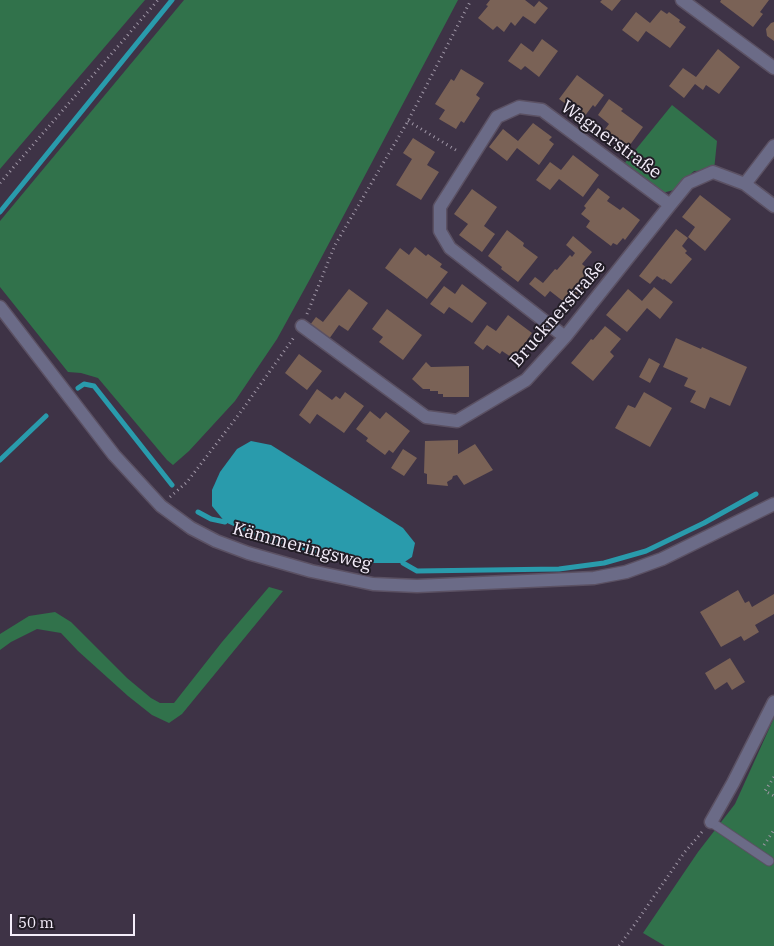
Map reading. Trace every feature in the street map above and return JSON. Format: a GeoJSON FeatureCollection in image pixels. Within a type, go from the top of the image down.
{"type":"FeatureCollection","features":[{"type":"Feature","properties":{"kind":"street"},"geometry":{"type":"LineString","coordinates":[[682,0],[774,68]]}},
{"type":"Feature","properties":{"kind":"street","name":"Wagnerstraße"},"geometry":{"type":"LineString","coordinates":[[565,337],[450,248],[440,231],[440,207],[497,117],[519,107],[542,110],[670,205]]}},
{"type":"Feature","properties":{"kind":"street"},"geometry":{"type":"LineString","coordinates":[[745,184],[774,146]]}},
{"type":"Feature","properties":{"kind":"street","name":"Brucknerstraße"},"geometry":{"type":"LineString","coordinates":[[302,326],[426,417],[457,420],[526,380],[565,337],[688,183],[713,172],[745,184],[774,206]]}},
{"type":"Feature","properties":{"kind":"street","name":"Kämmeringsweg"},"geometry":{"type":"LineString","coordinates":[[0,307],[114,455],[161,506],[191,528],[216,541],[311,571],[373,584],[418,586],[594,578],[626,572],[662,559],[774,504]]}},
{"type":"Feature","properties":{"kind":"street"},"geometry":{"type":"LineString","coordinates":[[711,822],[774,702]]}},
{"type":"Feature","properties":{"kind":"lane"},"geometry":{"type":"LineString","coordinates":[[711,822],[769,861]]}},
{"type":"Feature","properties":{"kind":"path"},"geometry":{"type":"LineString","coordinates":[[0,183],[158,0]]}},
{"type":"Feature","properties":{"kind":"path"},"geometry":{"type":"LineString","coordinates":[[161,506],[186,482],[240,414],[302,326],[335,245],[408,121],[471,0]]}},
{"type":"Feature","properties":{"kind":"path"},"geometry":{"type":"LineString","coordinates":[[408,121],[470,159]]}},
{"type":"Feature","properties":{"kind":"path"},"geometry":{"type":"LineString","coordinates":[[774,777],[765,791],[774,796]]}},
{"type":"Feature","properties":{"kind":"path"},"geometry":{"type":"LineString","coordinates":[[618,946],[684,853],[711,822]]}},
{"type":"Feature","properties":{"kind":"green space"},"geometry":{"type":"Polygon","coordinates":[[[0,0],[145,0],[0,169],[0,0]]]}},
{"type":"Feature","properties":{"kind":"green space"},"geometry":{"type":"Polygon","coordinates":[[[184,0],[458,0],[277,339],[235,401],[189,451],[173,465],[98,378],[81,373],[68,372],[0,287],[0,221],[184,0]]]}},
{"type":"Feature","properties":{"kind":"green space"},"geometry":{"type":"Polygon","coordinates":[[[672,105],[717,141],[714,170],[694,171],[674,190],[662,193],[624,164],[672,105]]]}},
{"type":"Feature","properties":{"kind":"green space"},"geometry":{"type":"Polygon","coordinates":[[[269,587],[283,591],[182,714],[169,723],[152,715],[128,696],[61,633],[37,629],[11,642],[0,650],[0,634],[29,616],[55,612],[71,622],[127,678],[151,698],[160,703],[174,703],[222,642],[269,587]]]}},
{"type":"Feature","properties":{"kind":"green space"},"geometry":{"type":"Polygon","coordinates":[[[774,718],[774,946],[665,946],[643,933],[698,852],[735,804],[774,718]]]}},
{"type":"Feature","properties":{"kind":"water"},"geometry":{"type":"Polygon","coordinates":[[[251,441],[271,445],[403,528],[415,543],[412,557],[403,563],[355,563],[268,542],[225,522],[212,506],[212,490],[220,472],[237,449],[251,441]]]}},
{"type":"Feature","properties":{"kind":"building"},"geometry":{"type":"Polygon","coordinates":[[[490,0],[525,0],[534,7],[539,1],[548,8],[535,24],[523,16],[515,26],[511,22],[504,32],[497,26],[493,30],[478,18],[488,6],[486,5],[490,0]]]}},
{"type":"Feature","properties":{"kind":"building"},"geometry":{"type":"Polygon","coordinates":[[[602,0],[621,0],[612,11],[600,2],[602,0]]]}},
{"type":"Feature","properties":{"kind":"building"},"geometry":{"type":"Polygon","coordinates":[[[721,0],[769,0],[760,12],[763,14],[753,27],[720,2],[721,0]]]}},
{"type":"Feature","properties":{"kind":"building"},"geometry":{"type":"Polygon","coordinates":[[[661,10],[667,14],[669,12],[686,27],[670,48],[646,31],[638,42],[622,30],[636,12],[650,23],[661,10]]]}},
{"type":"Feature","properties":{"kind":"building"},"geometry":{"type":"Polygon","coordinates":[[[774,22],[774,41],[767,36],[766,29],[774,22]]]}},
{"type":"Feature","properties":{"kind":"building"},"geometry":{"type":"Polygon","coordinates":[[[542,39],[558,51],[539,77],[525,66],[521,70],[508,61],[521,43],[533,52],[542,39]]]}},
{"type":"Feature","properties":{"kind":"building"},"geometry":{"type":"Polygon","coordinates":[[[718,49],[740,67],[719,94],[706,85],[703,90],[695,84],[684,98],[669,86],[683,68],[696,77],[718,49]]]}},
{"type":"Feature","properties":{"kind":"building"},"geometry":{"type":"Polygon","coordinates":[[[461,69],[484,83],[476,95],[480,98],[464,123],[461,121],[456,129],[439,119],[445,110],[435,104],[451,79],[454,81],[461,69]]]}},
{"type":"Feature","properties":{"kind":"building"},"geometry":{"type":"Polygon","coordinates":[[[577,75],[604,95],[584,117],[559,99],[577,75]]]}},
{"type":"Feature","properties":{"kind":"building"},"geometry":{"type":"Polygon","coordinates":[[[609,99],[623,109],[621,111],[643,127],[627,149],[603,132],[609,124],[598,115],[609,99]]]}},
{"type":"Feature","properties":{"kind":"building"},"geometry":{"type":"Polygon","coordinates":[[[533,123],[552,137],[549,140],[554,144],[539,165],[517,148],[507,161],[489,147],[503,129],[518,141],[533,123]]]}},
{"type":"Feature","properties":{"kind":"building"},"geometry":{"type":"Polygon","coordinates":[[[413,138],[435,152],[427,165],[439,172],[421,200],[396,185],[412,159],[403,153],[413,138]]]}},
{"type":"Feature","properties":{"kind":"building"},"geometry":{"type":"Polygon","coordinates":[[[573,155],[599,175],[583,197],[559,179],[550,190],[536,180],[550,162],[561,170],[573,155]]]}},
{"type":"Feature","properties":{"kind":"building"},"geometry":{"type":"Polygon","coordinates":[[[598,188],[610,197],[607,201],[620,210],[623,207],[640,220],[625,240],[623,238],[617,245],[613,243],[611,246],[586,227],[590,221],[581,214],[586,208],[584,206],[598,188]]]}},
{"type":"Feature","properties":{"kind":"building"},"geometry":{"type":"Polygon","coordinates":[[[472,189],[497,207],[484,226],[495,234],[482,252],[459,235],[468,224],[454,214],[472,189]]]}},
{"type":"Feature","properties":{"kind":"building"},"geometry":{"type":"Polygon","coordinates":[[[700,195],[731,219],[705,251],[688,237],[695,227],[682,217],[700,195]]]}},
{"type":"Feature","properties":{"kind":"building"},"geometry":{"type":"Polygon","coordinates":[[[676,229],[688,238],[682,246],[687,251],[685,253],[692,259],[671,284],[657,276],[650,284],[639,276],[676,229]]]}},
{"type":"Feature","properties":{"kind":"building"},"geometry":{"type":"Polygon","coordinates":[[[507,230],[524,243],[523,246],[538,257],[518,282],[488,256],[507,230]]]}},
{"type":"Feature","properties":{"kind":"building"},"geometry":{"type":"Polygon","coordinates":[[[573,236],[592,252],[582,264],[595,275],[568,305],[550,291],[545,297],[529,284],[535,277],[543,283],[570,255],[572,257],[575,253],[566,245],[573,236]]]}},
{"type":"Feature","properties":{"kind":"building"},"geometry":{"type":"Polygon","coordinates":[[[415,247],[426,256],[428,254],[442,264],[440,267],[448,272],[427,299],[385,268],[400,248],[409,255],[415,247]]]}},
{"type":"Feature","properties":{"kind":"building"},"geometry":{"type":"Polygon","coordinates":[[[462,284],[487,303],[472,323],[449,307],[444,314],[430,304],[444,286],[455,294],[462,284]]]}},
{"type":"Feature","properties":{"kind":"building"},"geometry":{"type":"Polygon","coordinates":[[[654,287],[673,302],[660,319],[647,308],[627,332],[606,315],[628,289],[642,301],[654,287]]]}},
{"type":"Feature","properties":{"kind":"building"},"geometry":{"type":"Polygon","coordinates":[[[349,289],[368,303],[348,331],[339,325],[329,339],[310,325],[316,317],[323,322],[349,289]]]}},
{"type":"Feature","properties":{"kind":"building"},"geometry":{"type":"Polygon","coordinates":[[[387,309],[422,335],[403,360],[379,342],[383,337],[372,329],[387,309]]]}},
{"type":"Feature","properties":{"kind":"building"},"geometry":{"type":"Polygon","coordinates":[[[508,315],[532,333],[514,359],[502,351],[500,354],[487,345],[483,350],[474,343],[487,325],[496,331],[508,315]]]}},
{"type":"Feature","properties":{"kind":"building"},"geometry":{"type":"Polygon","coordinates":[[[605,326],[621,339],[610,352],[614,356],[593,381],[571,363],[591,339],[593,340],[605,326]]]}},
{"type":"Feature","properties":{"kind":"building"},"geometry":{"type":"Polygon","coordinates":[[[676,338],[747,367],[730,406],[710,397],[705,409],[690,402],[696,391],[684,386],[688,378],[663,367],[676,338]]]}},
{"type":"Feature","properties":{"kind":"building"},"geometry":{"type":"Polygon","coordinates":[[[299,354],[322,371],[307,390],[285,373],[299,354]]]}},
{"type":"Feature","properties":{"kind":"building"},"geometry":{"type":"Polygon","coordinates":[[[649,358],[660,364],[650,383],[639,377],[649,358]]]}},
{"type":"Feature","properties":{"kind":"building"},"geometry":{"type":"Polygon","coordinates":[[[426,362],[431,367],[469,366],[469,397],[443,397],[443,394],[438,394],[438,391],[423,389],[412,379],[426,362]]]}},
{"type":"Feature","properties":{"kind":"building"},"geometry":{"type":"Polygon","coordinates":[[[317,389],[332,400],[336,396],[340,399],[345,392],[364,406],[344,433],[317,414],[310,424],[299,415],[317,389]]]}},
{"type":"Feature","properties":{"kind":"building"},"geometry":{"type":"Polygon","coordinates":[[[644,392],[672,408],[650,447],[615,428],[628,405],[635,408],[644,392]]]}},
{"type":"Feature","properties":{"kind":"building"},"geometry":{"type":"Polygon","coordinates":[[[370,411],[380,419],[386,412],[410,431],[393,453],[389,450],[385,455],[366,441],[368,438],[356,429],[370,411]]]}},
{"type":"Feature","properties":{"kind":"building"},"geometry":{"type":"Polygon","coordinates":[[[458,440],[458,454],[475,444],[493,470],[464,485],[457,475],[447,482],[448,486],[427,484],[427,474],[424,473],[425,441],[458,440]]]}},
{"type":"Feature","properties":{"kind":"building"},"geometry":{"type":"Polygon","coordinates":[[[403,449],[417,458],[404,476],[391,468],[403,449]]]}},
{"type":"Feature","properties":{"kind":"building"},"geometry":{"type":"Polygon","coordinates":[[[738,590],[745,603],[749,601],[752,607],[774,594],[774,614],[755,625],[759,632],[744,641],[741,636],[721,647],[700,612],[738,590]]]}},
{"type":"Feature","properties":{"kind":"building"},"geometry":{"type":"Polygon","coordinates":[[[730,658],[745,682],[732,690],[727,682],[715,690],[705,673],[730,658]]]}},
{"type":"Feature","properties":{"kind":"waterway"},"geometry":{"type":"LineString","coordinates":[[0,212],[172,0]]}},
{"type":"Feature","properties":{"kind":"waterway"},"geometry":{"type":"LineString","coordinates":[[78,388],[84,384],[94,386],[172,485]]}},
{"type":"Feature","properties":{"kind":"waterway"},"geometry":{"type":"LineString","coordinates":[[0,460],[46,416]]}},
{"type":"Feature","properties":{"kind":"waterway"},"geometry":{"type":"LineString","coordinates":[[403,563],[417,571],[559,569],[604,563],[646,551],[704,523],[756,494]]}},
{"type":"Feature","properties":{"kind":"waterway"},"geometry":{"type":"LineString","coordinates":[[198,512],[211,519],[225,522]]}}]}
